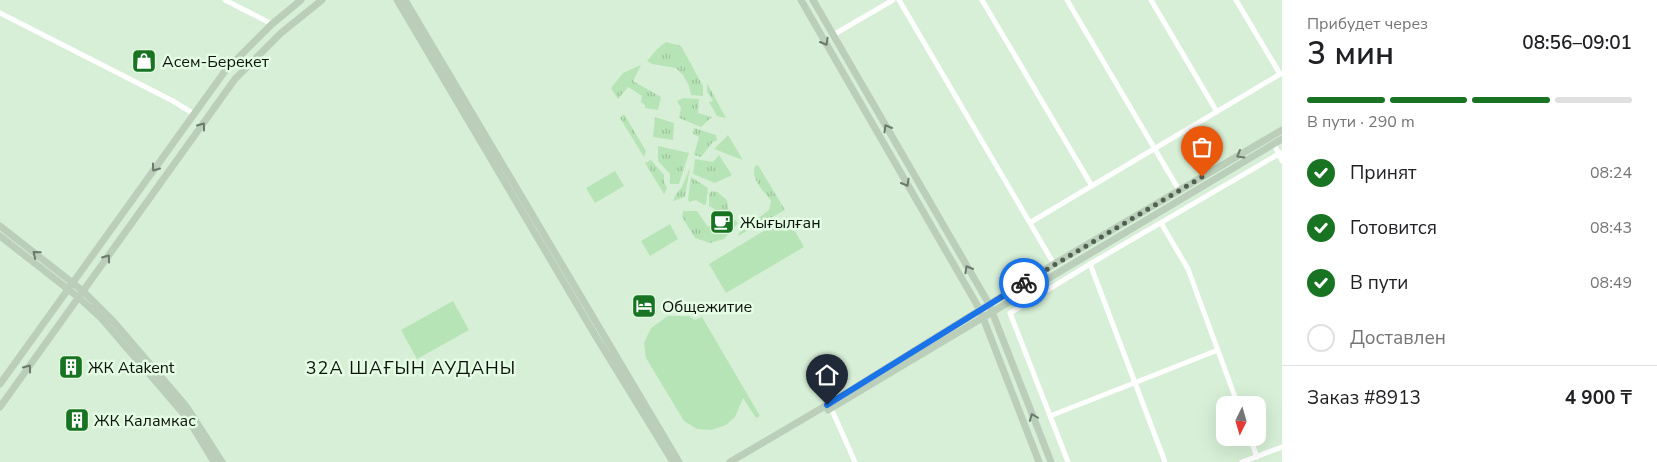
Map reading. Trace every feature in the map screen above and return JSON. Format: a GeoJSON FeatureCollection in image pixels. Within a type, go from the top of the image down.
{"type":"FeatureCollection","features":[{"type":"Feature","properties":{"kind":"main road"},"geometry":{"type":"LineString","coordinates":[[0,384],[225,71],[272,24],[301,0]]}},
{"type":"Feature","properties":{"kind":"main road"},"geometry":{"type":"LineString","coordinates":[[0,408],[235,79],[281,33],[322,0]]}},
{"type":"Feature","properties":{"kind":"main road"},"geometry":{"type":"LineString","coordinates":[[397,0],[595,335],[673,462]]}},
{"type":"Feature","properties":{"kind":"main road"},"geometry":{"type":"LineString","coordinates":[[405,0],[679,462]]}},
{"type":"Feature","properties":{"kind":"main road"},"geometry":{"type":"LineString","coordinates":[[801,0],[982,313],[1039,462]]}},
{"type":"Feature","properties":{"kind":"main road"},"geometry":{"type":"LineString","coordinates":[[813,0],[990,308],[1051,462]]}},
{"type":"Feature","properties":{"kind":"main road"},"geometry":{"type":"LineString","coordinates":[[272,24],[281,33]]}},
{"type":"Feature","properties":{"kind":"main road"},"geometry":{"type":"LineString","coordinates":[[739,462],[831,408],[990,308],[1054,264],[1282,130]]}},
{"type":"Feature","properties":{"kind":"main road"},"geometry":{"type":"LineString","coordinates":[[990,308],[1024,293],[1282,139]]}},
{"type":"Feature","properties":{"kind":"main road"},"geometry":{"type":"LineString","coordinates":[[0,226],[70,286]]}},
{"type":"Feature","properties":{"kind":"main road"},"geometry":{"type":"LineString","coordinates":[[0,236],[81,294],[112,321],[186,406],[222,462]]}},
{"type":"Feature","properties":{"kind":"main road"},"geometry":{"type":"LineString","coordinates":[[81,294],[188,419],[214,462]]}},
{"type":"Feature","properties":{"kind":"main road"},"geometry":{"type":"LineString","coordinates":[[730,462],[982,313]]}},
{"type":"Feature","properties":{"kind":"street"},"geometry":{"type":"LineString","coordinates":[[225,0],[272,24]]}},
{"type":"Feature","properties":{"kind":"street"},"geometry":{"type":"LineString","coordinates":[[833,35],[893,0]]}},
{"type":"Feature","properties":{"kind":"street"},"geometry":{"type":"LineString","coordinates":[[898,0],[1054,264]]}},
{"type":"Feature","properties":{"kind":"street"},"geometry":{"type":"LineString","coordinates":[[982,0],[1092,186]]}},
{"type":"Feature","properties":{"kind":"street"},"geometry":{"type":"LineString","coordinates":[[1067,0],[1179,190]]}},
{"type":"Feature","properties":{"kind":"street"},"geometry":{"type":"LineString","coordinates":[[1151,0],[1217,112]]}},
{"type":"Feature","properties":{"kind":"street"},"geometry":{"type":"LineString","coordinates":[[1030,222],[1281,73],[1236,0]]}},
{"type":"Feature","properties":{"kind":"street"},"geometry":{"type":"LineString","coordinates":[[0,13],[173,101],[194,114]]}},
{"type":"Feature","properties":{"kind":"street"},"geometry":{"type":"LineString","coordinates":[[1274,144],[1281,153],[1282,160]]}},
{"type":"Feature","properties":{"kind":"street"},"geometry":{"type":"LineString","coordinates":[[1068,462],[1010,313],[1090,264],[1281,153]]}},
{"type":"Feature","properties":{"kind":"street"},"geometry":{"type":"LineString","coordinates":[[1161,223],[1188,269],[1235,396]]}},
{"type":"Feature","properties":{"kind":"street"},"geometry":{"type":"LineString","coordinates":[[1090,264],[1165,462]]}},
{"type":"Feature","properties":{"kind":"street"},"geometry":{"type":"LineString","coordinates":[[1024,293],[1029,301]]}},
{"type":"Feature","properties":{"kind":"street"},"geometry":{"type":"LineString","coordinates":[[1050,416],[1218,350]]}},
{"type":"Feature","properties":{"kind":"street"},"geometry":{"type":"LineString","coordinates":[[831,408],[855,462]]}},
{"type":"Feature","properties":{"kind":"street"},"geometry":{"type":"LineString","coordinates":[[1253,446],[1257,456]]}},
{"type":"Feature","properties":{"kind":"street"},"geometry":{"type":"LineString","coordinates":[[1242,462],[1282,447]]}},
{"type":"Feature","properties":{"kind":"green space"},"geometry":{"type":"Polygon","coordinates":[[[666,42],[681,46],[703,86],[703,96],[691,95],[683,75],[676,68],[652,64],[647,61],[666,42]]]}},
{"type":"Feature","properties":{"kind":"green space"},"geometry":{"type":"Polygon","coordinates":[[[641,65],[633,81],[661,97],[658,110],[645,108],[645,105],[641,102],[642,96],[628,87],[618,99],[611,88],[623,73],[641,65]]]}},
{"type":"Feature","properties":{"kind":"green space"},"geometry":{"type":"Polygon","coordinates":[[[707,83],[726,118],[717,116],[709,102],[713,101],[707,91],[707,83]]]}},
{"type":"Feature","properties":{"kind":"green space"},"geometry":{"type":"Polygon","coordinates":[[[683,98],[699,99],[698,113],[712,117],[701,127],[679,118],[681,108],[677,101],[683,98]]]}},
{"type":"Feature","properties":{"kind":"green space"},"geometry":{"type":"Polygon","coordinates":[[[624,114],[646,151],[644,157],[620,118],[624,114]]]}},
{"type":"Feature","properties":{"kind":"green space"},"geometry":{"type":"Polygon","coordinates":[[[655,117],[674,123],[673,140],[653,137],[655,117]]]}},
{"type":"Feature","properties":{"kind":"green space"},"geometry":{"type":"Polygon","coordinates":[[[694,128],[716,135],[717,140],[712,143],[701,157],[694,155],[699,137],[693,134],[694,128]]]}},
{"type":"Feature","properties":{"kind":"green space"},"geometry":{"type":"Polygon","coordinates":[[[728,135],[743,160],[714,149],[728,135]]]}},
{"type":"Feature","properties":{"kind":"green space"},"geometry":{"type":"Polygon","coordinates":[[[658,146],[689,153],[679,184],[670,184],[670,174],[658,161],[658,146]]]}},
{"type":"Feature","properties":{"kind":"green space"},"geometry":{"type":"Polygon","coordinates":[[[719,155],[732,175],[715,183],[693,174],[695,159],[713,162],[719,155]]]}},
{"type":"Feature","properties":{"kind":"green space"},"geometry":{"type":"Polygon","coordinates":[[[651,160],[664,175],[664,182],[667,188],[664,194],[645,163],[651,160]]]}},
{"type":"Feature","properties":{"kind":"green space"},"geometry":{"type":"Polygon","coordinates":[[[758,165],[785,210],[738,236],[739,233],[769,210],[771,201],[758,185],[754,176],[755,166],[758,165]]]}},
{"type":"Feature","properties":{"kind":"green space"},"geometry":{"type":"Polygon","coordinates":[[[690,167],[685,197],[673,201],[682,187],[690,167]]]}},
{"type":"Feature","properties":{"kind":"green space"},"geometry":{"type":"Polygon","coordinates":[[[615,171],[624,186],[595,203],[586,188],[615,171]]]}},
{"type":"Feature","properties":{"kind":"green space"},"geometry":{"type":"Polygon","coordinates":[[[691,177],[708,188],[706,204],[704,205],[696,200],[689,202],[691,177]]]}},
{"type":"Feature","properties":{"kind":"green space"},"geometry":{"type":"Polygon","coordinates":[[[712,191],[717,192],[727,200],[729,214],[738,223],[724,239],[710,243],[695,238],[682,217],[683,211],[697,211],[708,227],[720,221],[720,215],[709,206],[709,194],[712,191]]]}},
{"type":"Feature","properties":{"kind":"green space"},"geometry":{"type":"Polygon","coordinates":[[[787,217],[804,247],[726,293],[709,264],[787,217]]]}},
{"type":"Feature","properties":{"kind":"green space"},"geometry":{"type":"Polygon","coordinates":[[[670,224],[678,239],[650,256],[641,241],[670,224]]]}},
{"type":"Feature","properties":{"kind":"green space"},"geometry":{"type":"Polygon","coordinates":[[[453,301],[469,330],[417,359],[401,330],[453,301]]]}},
{"type":"Feature","properties":{"kind":"green space"},"geometry":{"type":"Polygon","coordinates":[[[668,316],[689,316],[695,320],[702,317],[760,416],[756,418],[743,398],[735,417],[726,425],[711,430],[697,429],[684,421],[646,358],[644,343],[651,328],[668,316]]]}},
{"type":"Feature","properties":{"kind":"way so far"},"geometry":{"type":"LineString","coordinates":[[1024,283],[1202,177]]}},
{"type":"Feature","properties":{"kind":"place","name":"Асем-Берекет"},"geometry":{"type":"Point","coordinates":[144,61]}},
{"type":"Feature","properties":{"kind":"place","name":"Жығылған"},"geometry":{"type":"Point","coordinates":[722,222]}},
{"type":"Feature","properties":{"kind":"place","name":"Общежитие"},"geometry":{"type":"Point","coordinates":[644,306]}},
{"type":"Feature","properties":{"kind":"place","name":"ЖК Atakent"},"geometry":{"type":"Point","coordinates":[71,367]}},
{"type":"Feature","properties":{"kind":"place","name":"ЖК Каламкас"},"geometry":{"type":"Point","coordinates":[77,420]}},
{"type":"Feature","properties":{"kind":"district","name":"32А ШАҒЫН АУДАНЫ"},"geometry":{"type":"Point","coordinates":[411,368]}},
{"type":"Feature","properties":{"kind":"route"},"geometry":{"type":"LineString","coordinates":[[827,405],[1024,283]]}}]}
